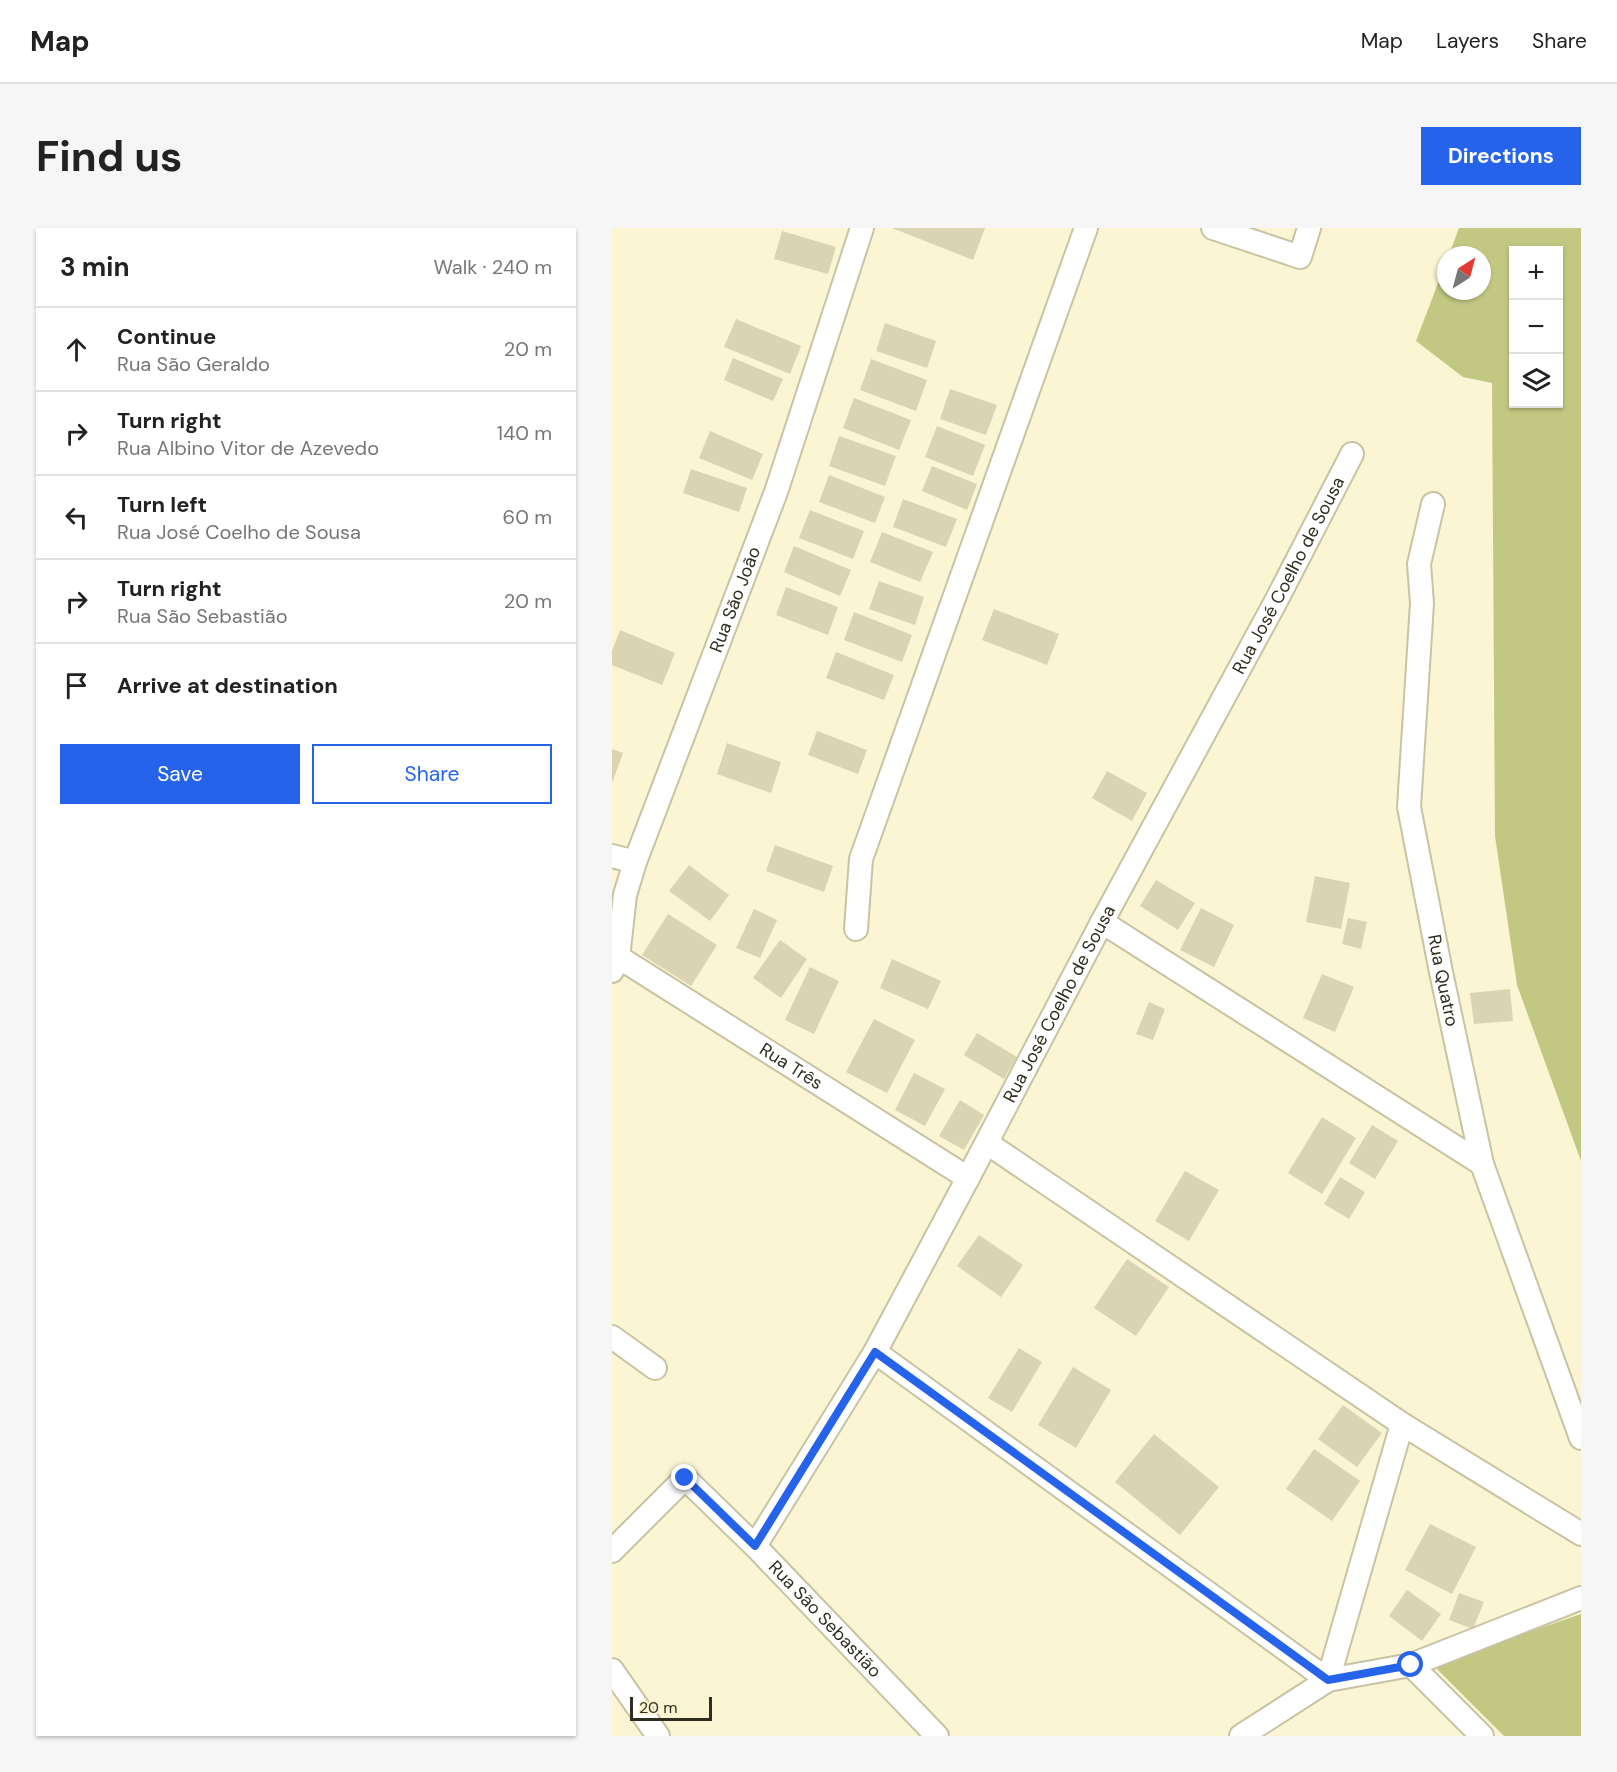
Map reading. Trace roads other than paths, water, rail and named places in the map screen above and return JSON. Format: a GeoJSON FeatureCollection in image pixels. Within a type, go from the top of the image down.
{"type":"FeatureCollection","features":[{"type":"Feature","properties":{"kind":"street","name":"Rua São João"},"geometry":{"type":"LineString","coordinates":[[614,961],[619,901],[776,492],[862,228]]}},
{"type":"Feature","properties":{"kind":"street"},"geometry":{"type":"LineString","coordinates":[[856,929],[861,859],[1086,228]]}},
{"type":"Feature","properties":{"kind":"street"},"geometry":{"type":"LineString","coordinates":[[1213,228],[1300,257],[1309,228]]}},
{"type":"Feature","properties":{"kind":"street","name":"Rua José Coelho de Sousa"},"geometry":{"type":"LineString","coordinates":[[755,1546],[875,1352],[1102,922],[1275,603],[1352,454]]}},
{"type":"Feature","properties":{"kind":"street","name":"Rua Quatro"},"geometry":{"type":"LineString","coordinates":[[1433,504],[1419,564],[1422,603],[1410,807],[1441,972],[1482,1164],[1581,1438]]}},
{"type":"Feature","properties":{"kind":"street"},"geometry":{"type":"LineString","coordinates":[[612,856],[635,862]]}},
{"type":"Feature","properties":{"kind":"street"},"geometry":{"type":"LineString","coordinates":[[1102,922],[1482,1164]]}},
{"type":"Feature","properties":{"kind":"street","name":"Rua Três"},"geometry":{"type":"LineString","coordinates":[[614,961],[968,1178]]}},
{"type":"Feature","properties":{"kind":"street"},"geometry":{"type":"LineString","coordinates":[[987,1143],[1402,1425],[1581,1534]]}},
{"type":"Feature","properties":{"kind":"street"},"geometry":{"type":"LineString","coordinates":[[612,1337],[655,1368]]}},
{"type":"Feature","properties":{"kind":"street"},"geometry":{"type":"LineString","coordinates":[[875,1352],[1328,1680]]}},
{"type":"Feature","properties":{"kind":"street"},"geometry":{"type":"LineString","coordinates":[[1328,1680],[1402,1425]]}},
{"type":"Feature","properties":{"kind":"street","name":"Rua São Sebastião"},"geometry":{"type":"LineString","coordinates":[[612,1551],[685,1478],[755,1546],[937,1736]]}},
{"type":"Feature","properties":{"kind":"street"},"geometry":{"type":"LineString","coordinates":[[1241,1736],[1328,1680],[1411,1665],[1581,1598]]}},
{"type":"Feature","properties":{"kind":"street"},"geometry":{"type":"LineString","coordinates":[[1411,1665],[1482,1736]]}},
{"type":"Feature","properties":{"kind":"street"},"geometry":{"type":"LineString","coordinates":[[612,1670],[658,1736]]}}]}
